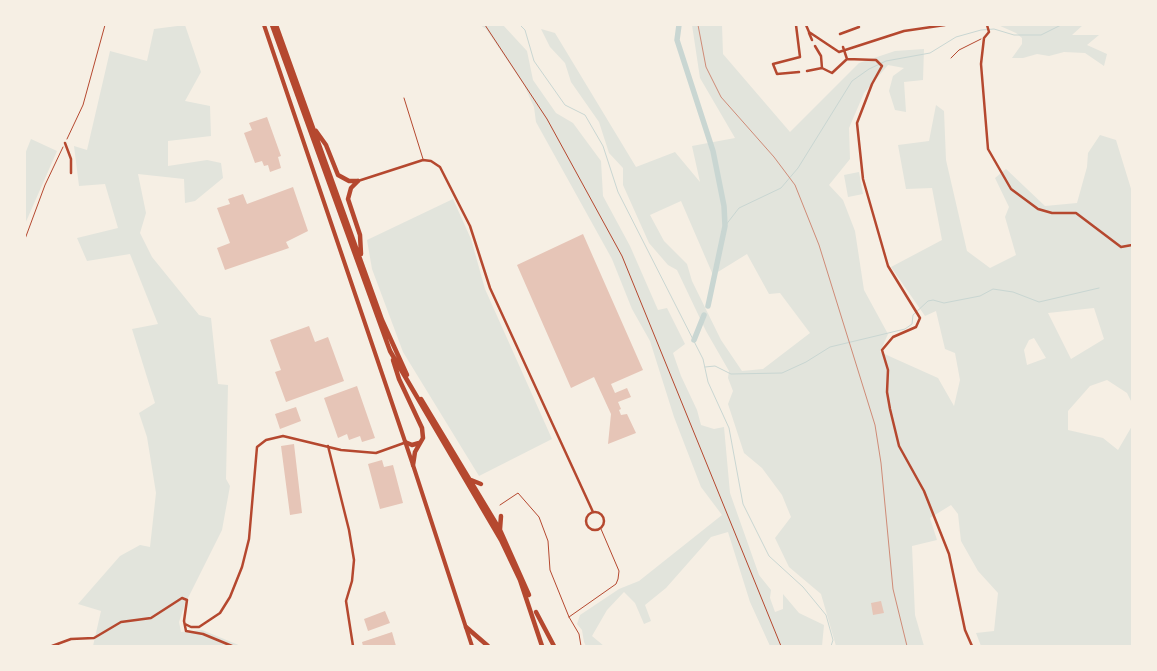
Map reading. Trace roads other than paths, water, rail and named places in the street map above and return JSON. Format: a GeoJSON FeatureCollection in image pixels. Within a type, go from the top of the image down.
{"type":"FeatureCollection","features":[{"type":"Feature","properties":{"kind":"highway"},"geometry":{"type":"LineString","coordinates":[[272,25],[399,379],[422,428],[423,438],[419,443],[413,465]]}},
{"type":"Feature","properties":{"kind":"highway"},"geometry":{"type":"LineString","coordinates":[[276,25],[382,320],[406,373],[500,530],[536,612],[554,646]]}},
{"type":"Feature","properties":{"kind":"highway"},"geometry":{"type":"LineString","coordinates":[[312,124],[326,146],[338,175],[349,182],[358,181]]}},
{"type":"Feature","properties":{"kind":"highway"},"geometry":{"type":"LineString","coordinates":[[358,181],[350,188],[348,199],[360,235],[361,261]]}},
{"type":"Feature","properties":{"kind":"highway"},"geometry":{"type":"LineString","coordinates":[[390,351],[501,540],[520,580],[543,646]]}},
{"type":"Feature","properties":{"kind":"highway"},"geometry":{"type":"LineString","coordinates":[[406,442],[412,445],[419,443]]}},
{"type":"Feature","properties":{"kind":"highway"},"geometry":{"type":"LineString","coordinates":[[470,480],[481,484]]}},
{"type":"Feature","properties":{"kind":"highway"},"geometry":{"type":"LineString","coordinates":[[500,530],[501,516]]}},
{"type":"Feature","properties":{"kind":"highway"},"geometry":{"type":"LineString","coordinates":[[536,612],[543,646]]}},
{"type":"Feature","properties":{"kind":"highway"},"geometry":{"type":"LineString","coordinates":[[466,627],[488,646]]}},
{"type":"Feature","properties":{"kind":"main road"},"geometry":{"type":"LineString","coordinates":[[264,25],[406,442],[472,646]]}},
{"type":"Feature","properties":{"kind":"street"},"geometry":{"type":"LineString","coordinates":[[796,25],[800,56],[773,64],[777,74],[799,72]]}},
{"type":"Feature","properties":{"kind":"street"},"geometry":{"type":"LineString","coordinates":[[806,25],[812,40]]}},
{"type":"Feature","properties":{"kind":"street"},"geometry":{"type":"LineString","coordinates":[[809,32],[839,52],[878,36],[914,28],[946,25]]}},
{"type":"Feature","properties":{"kind":"street"},"geometry":{"type":"LineString","coordinates":[[988,26],[989,32],[984,38],[981,64],[988,149],[1011,189],[1038,209],[1052,212],[1076,213],[1094,225],[1112,243],[1120,247],[1132,245]]}},
{"type":"Feature","properties":{"kind":"street"},"geometry":{"type":"LineString","coordinates":[[840,34],[860,28]]}},
{"type":"Feature","properties":{"kind":"street"},"geometry":{"type":"LineString","coordinates":[[814,46],[821,56],[822,68]]}},
{"type":"Feature","properties":{"kind":"street"},"geometry":{"type":"LineString","coordinates":[[844,49],[847,59]]}},
{"type":"Feature","properties":{"kind":"street"},"geometry":{"type":"LineString","coordinates":[[807,71],[822,68],[832,74],[847,59],[876,60],[882,66],[872,84],[858,123],[863,180],[888,266],[920,318],[916,327],[893,337],[882,350],[882,356],[888,370],[887,392],[899,446],[924,491],[949,554],[965,630],[972,646]]}},
{"type":"Feature","properties":{"kind":"street"},"geometry":{"type":"LineString","coordinates":[[65,143],[71,159],[70,173]]}},
{"type":"Feature","properties":{"kind":"street"},"geometry":{"type":"LineString","coordinates":[[358,181],[423,160],[431,161],[440,167],[470,226],[490,288],[593,512]]}},
{"type":"Feature","properties":{"kind":"street"},"geometry":{"type":"LineString","coordinates":[[185,624],[191,628],[199,627],[220,613],[230,597],[242,567],[250,539],[257,447],[266,440],[283,436],[341,450],[376,453],[406,442]]}},
{"type":"Feature","properties":{"kind":"street"},"geometry":{"type":"LineString","coordinates":[[328,446],[349,530],[354,560],[352,581],[346,601],[353,646]]}},
{"type":"Feature","properties":{"kind":"street"},"geometry":{"type":"LineString","coordinates":[[593,512],[598,512],[604,519],[604,524],[600,529],[594,530],[587,525],[588,516],[593,512]]}},
{"type":"Feature","properties":{"kind":"street"},"geometry":{"type":"LineString","coordinates":[[52,646],[71,639],[94,638],[121,622],[151,618],[182,598],[187,600],[184,621],[186,631],[203,634],[232,646]]}},
{"type":"Feature","properties":{"kind":"lane"},"geometry":{"type":"LineString","coordinates":[[404,98],[423,160]]}},
{"type":"Feature","properties":{"kind":"lane"},"geometry":{"type":"LineString","coordinates":[[500,505],[518,493],[539,517],[548,541],[550,570],[569,617],[579,634],[581,646]]}},
{"type":"Feature","properties":{"kind":"lane"},"geometry":{"type":"LineString","coordinates":[[569,617],[616,584],[618,579],[619,571],[600,529]]}},
{"type":"Feature","properties":{"kind":"waterway"},"geometry":{"type":"LineString","coordinates":[[520,25],[525,30],[534,61],[565,105],[585,115],[603,146],[618,192],[703,359],[708,382],[729,428],[743,504],[769,556],[803,587],[826,615],[833,640],[831,646]]}},
{"type":"Feature","properties":{"kind":"waterway"},"geometry":{"type":"LineString","coordinates":[[679,25],[677,40],[713,151],[724,206],[725,226],[708,306]]}},
{"type":"Feature","properties":{"kind":"waterway"},"geometry":{"type":"LineString","coordinates":[[725,226],[739,208],[781,188],[798,168],[852,81],[869,69],[886,61],[930,53],[956,37],[981,30],[994,29],[1014,35],[1041,35],[1061,25]]}},
{"type":"Feature","properties":{"kind":"waterway"},"geometry":{"type":"LineString","coordinates":[[705,367],[715,366],[731,374],[782,373],[806,362],[830,347],[905,329],[912,324],[913,315],[928,301],[933,300],[944,303],[980,296],[993,289],[1013,292],[1039,302],[1099,288]]}},
{"type":"Feature","properties":{"kind":"waterway"},"geometry":{"type":"LineString","coordinates":[[694,340],[704,315]]}},
{"type":"Feature","properties":{"kind":"railway"},"geometry":{"type":"LineString","coordinates":[[698,25],[706,67],[721,97],[774,157],[795,185],[819,245],[875,425],[881,463],[893,589],[907,646]]}}]}
